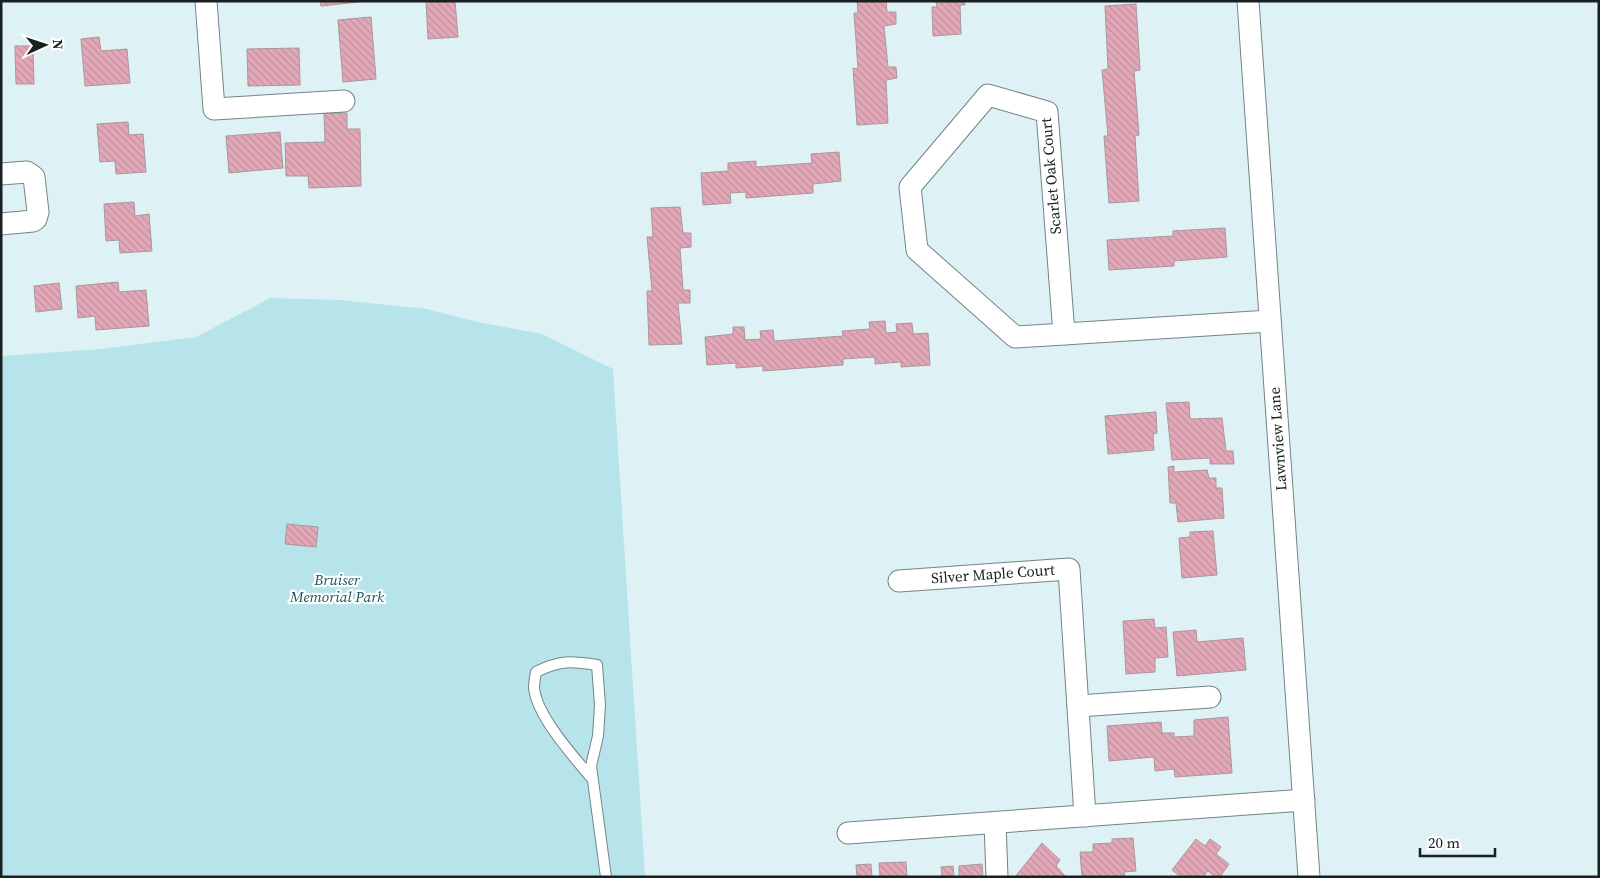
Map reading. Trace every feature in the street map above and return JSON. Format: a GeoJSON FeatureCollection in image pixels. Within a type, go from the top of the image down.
{"type":"FeatureCollection","features":[{"type":"Feature","properties":{"kind":"street"},"geometry":{"type":"LineString","coordinates":[[206,1],[214,109],[344,100]]}},
{"type":"Feature","properties":{"kind":"street","name":"Lawnview Lane"},"geometry":{"type":"LineString","coordinates":[[1248,1],[1309,877]]}},
{"type":"Feature","properties":{"kind":"street","name":"Scarlet Oak Court"},"geometry":{"type":"LineString","coordinates":[[1064,334],[1047,112],[988,95],[910,186],[917,250],[1015,336],[1064,334],[1270,321]]}},
{"type":"Feature","properties":{"kind":"street"},"geometry":{"type":"LineString","coordinates":[[1,174],[27,172],[34,177],[38,212],[36,219],[33,221],[1,224]]}},
{"type":"Feature","properties":{"kind":"street","name":"Silver Maple Court"},"geometry":{"type":"LineString","coordinates":[[899,581],[1069,569],[1085,816]]}},
{"type":"Feature","properties":{"kind":"street"},"geometry":{"type":"LineString","coordinates":[[1078,706],[1210,697]]}},
{"type":"Feature","properties":{"kind":"street"},"geometry":{"type":"LineString","coordinates":[[848,833],[1304,800]]}},
{"type":"Feature","properties":{"kind":"street"},"geometry":{"type":"LineString","coordinates":[[995,823],[997,877]]}},
{"type":"Feature","properties":{"kind":"lane"},"geometry":{"type":"LineString","coordinates":[[593,780],[572,756],[538,703],[534,686],[536,672],[554,663],[579,662],[597,665],[600,705],[598,736],[591,766],[593,780],[606,877]]}},
{"type":"Feature","properties":{"kind":"green space","name":"Bruiser Memorial Park"},"geometry":{"type":"Polygon","coordinates":[[[270,298],[340,300],[427,309],[478,322],[542,334],[613,369],[645,877],[1,877],[1,356],[101,349],[196,337],[270,298]]]}},
{"type":"Feature","properties":{"kind":"building"},"geometry":{"type":"Polygon","coordinates":[[[320,1],[358,1],[358,2],[321,6],[320,1]]]}},
{"type":"Feature","properties":{"kind":"building"},"geometry":{"type":"Polygon","coordinates":[[[426,1],[455,1],[458,37],[428,39],[426,1]]]}},
{"type":"Feature","properties":{"kind":"building"},"geometry":{"type":"Polygon","coordinates":[[[857,1],[886,1],[887,12],[896,12],[896,24],[884,26],[888,67],[896,67],[897,78],[886,80],[888,123],[857,125],[853,68],[858,69],[854,13],[858,13],[857,1]]]}},
{"type":"Feature","properties":{"kind":"building"},"geometry":{"type":"Polygon","coordinates":[[[936,1],[964,1],[965,5],[960,5],[961,34],[933,36],[932,7],[937,7],[936,1]]]}},
{"type":"Feature","properties":{"kind":"building"},"geometry":{"type":"Polygon","coordinates":[[[1136,4],[1140,70],[1134,71],[1139,135],[1135,136],[1139,201],[1109,203],[1104,136],[1108,136],[1102,70],[1108,69],[1105,6],[1136,4]]]}},
{"type":"Feature","properties":{"kind":"building"},"geometry":{"type":"Polygon","coordinates":[[[371,17],[376,79],[343,82],[338,20],[371,17]]]}},
{"type":"Feature","properties":{"kind":"building"},"geometry":{"type":"Polygon","coordinates":[[[99,37],[101,51],[127,49],[130,83],[85,86],[81,39],[99,37]]]}},
{"type":"Feature","properties":{"kind":"building"},"geometry":{"type":"Polygon","coordinates":[[[15,46],[33,46],[34,84],[16,84],[15,46]]]}},
{"type":"Feature","properties":{"kind":"building"},"geometry":{"type":"Polygon","coordinates":[[[299,48],[300,85],[248,86],[247,49],[299,48]]]}},
{"type":"Feature","properties":{"kind":"building"},"geometry":{"type":"Polygon","coordinates":[[[324,113],[347,113],[347,129],[360,129],[361,186],[309,188],[308,176],[286,176],[285,143],[325,142],[324,113]]]}},
{"type":"Feature","properties":{"kind":"building"},"geometry":{"type":"Polygon","coordinates":[[[128,122],[129,135],[143,134],[146,172],[116,174],[115,161],[100,162],[97,124],[128,122]]]}},
{"type":"Feature","properties":{"kind":"building"},"geometry":{"type":"Polygon","coordinates":[[[280,132],[283,168],[229,173],[226,136],[280,132]]]}},
{"type":"Feature","properties":{"kind":"building"},"geometry":{"type":"Polygon","coordinates":[[[839,152],[841,181],[813,184],[813,193],[746,198],[746,192],[730,193],[731,203],[703,205],[701,173],[728,171],[728,163],[756,161],[756,167],[812,163],[811,154],[839,152]]]}},
{"type":"Feature","properties":{"kind":"building"},"geometry":{"type":"Polygon","coordinates":[[[134,202],[135,216],[149,214],[152,251],[120,253],[119,240],[106,241],[104,204],[134,202]]]}},
{"type":"Feature","properties":{"kind":"building"},"geometry":{"type":"Polygon","coordinates":[[[680,207],[683,233],[691,233],[691,247],[680,248],[683,290],[690,290],[690,303],[678,303],[682,344],[649,345],[647,291],[652,291],[647,237],[653,237],[651,208],[680,207]]]}},
{"type":"Feature","properties":{"kind":"building"},"geometry":{"type":"Polygon","coordinates":[[[1225,228],[1227,257],[1174,261],[1174,266],[1109,270],[1107,240],[1173,236],[1173,231],[1225,228]]]}},
{"type":"Feature","properties":{"kind":"building"},"geometry":{"type":"Polygon","coordinates":[[[118,282],[119,292],[146,290],[149,326],[96,330],[95,316],[78,318],[76,286],[118,282]]]}},
{"type":"Feature","properties":{"kind":"building"},"geometry":{"type":"Polygon","coordinates":[[[59,283],[62,309],[36,312],[34,286],[59,283]]]}},
{"type":"Feature","properties":{"kind":"building"},"geometry":{"type":"Polygon","coordinates":[[[885,321],[886,333],[897,332],[896,324],[912,323],[913,334],[928,333],[930,365],[901,367],[901,362],[875,364],[875,357],[843,359],[843,365],[763,371],[763,366],[736,368],[736,363],[707,365],[705,337],[733,334],[733,327],[744,327],[745,340],[761,339],[760,331],[773,330],[774,341],[843,336],[842,331],[870,329],[869,322],[885,321]]]}},
{"type":"Feature","properties":{"kind":"building"},"geometry":{"type":"Polygon","coordinates":[[[1189,402],[1190,419],[1222,418],[1226,451],[1233,451],[1234,464],[1210,464],[1210,458],[1172,460],[1166,403],[1189,402]]]}},
{"type":"Feature","properties":{"kind":"building"},"geometry":{"type":"Polygon","coordinates":[[[1156,412],[1157,433],[1153,434],[1154,450],[1108,454],[1105,416],[1156,412]]]}},
{"type":"Feature","properties":{"kind":"building"},"geometry":{"type":"Polygon","coordinates":[[[1174,466],[1174,472],[1207,470],[1209,478],[1216,478],[1216,488],[1222,488],[1224,518],[1178,522],[1176,503],[1170,503],[1168,467],[1174,466]]]}},
{"type":"Feature","properties":{"kind":"building"},"geometry":{"type":"Polygon","coordinates":[[[287,524],[318,527],[316,547],[285,544],[287,524]]]}},
{"type":"Feature","properties":{"kind":"building"},"geometry":{"type":"Polygon","coordinates":[[[1213,531],[1217,575],[1182,578],[1179,538],[1190,537],[1190,532],[1213,531]]]}},
{"type":"Feature","properties":{"kind":"building"},"geometry":{"type":"Polygon","coordinates":[[[1154,619],[1155,628],[1166,627],[1168,657],[1155,658],[1155,672],[1126,674],[1123,621],[1154,619]]]}},
{"type":"Feature","properties":{"kind":"building"},"geometry":{"type":"Polygon","coordinates":[[[1196,630],[1197,642],[1243,638],[1246,670],[1177,676],[1173,632],[1196,630]]]}},
{"type":"Feature","properties":{"kind":"building"},"geometry":{"type":"Polygon","coordinates":[[[1228,717],[1232,773],[1175,777],[1174,769],[1155,771],[1154,757],[1109,761],[1107,726],[1161,722],[1162,733],[1174,733],[1174,737],[1194,736],[1194,720],[1228,717]]]}},
{"type":"Feature","properties":{"kind":"building"},"geometry":{"type":"Polygon","coordinates":[[[1133,838],[1136,871],[1124,872],[1125,877],[1082,877],[1080,852],[1093,852],[1093,844],[1112,843],[1112,839],[1133,838]]]}},
{"type":"Feature","properties":{"kind":"building"},"geometry":{"type":"Polygon","coordinates":[[[1196,839],[1205,846],[1210,839],[1221,847],[1216,854],[1229,864],[1220,877],[1215,877],[1208,871],[1203,877],[1181,877],[1172,870],[1196,839]]]}},
{"type":"Feature","properties":{"kind":"building"},"geometry":{"type":"Polygon","coordinates":[[[1042,843],[1060,860],[1056,866],[1066,877],[1015,877],[1042,843]]]}},
{"type":"Feature","properties":{"kind":"building"},"geometry":{"type":"Polygon","coordinates":[[[906,862],[907,877],[880,877],[879,863],[906,862]]]}},
{"type":"Feature","properties":{"kind":"building"},"geometry":{"type":"Polygon","coordinates":[[[871,864],[872,877],[857,877],[856,865],[871,864]]]}},
{"type":"Feature","properties":{"kind":"building"},"geometry":{"type":"Polygon","coordinates":[[[982,864],[983,877],[959,877],[959,866],[982,864]]]}},
{"type":"Feature","properties":{"kind":"building"},"geometry":{"type":"Polygon","coordinates":[[[953,866],[954,877],[942,877],[941,867],[953,866]]]}}]}
